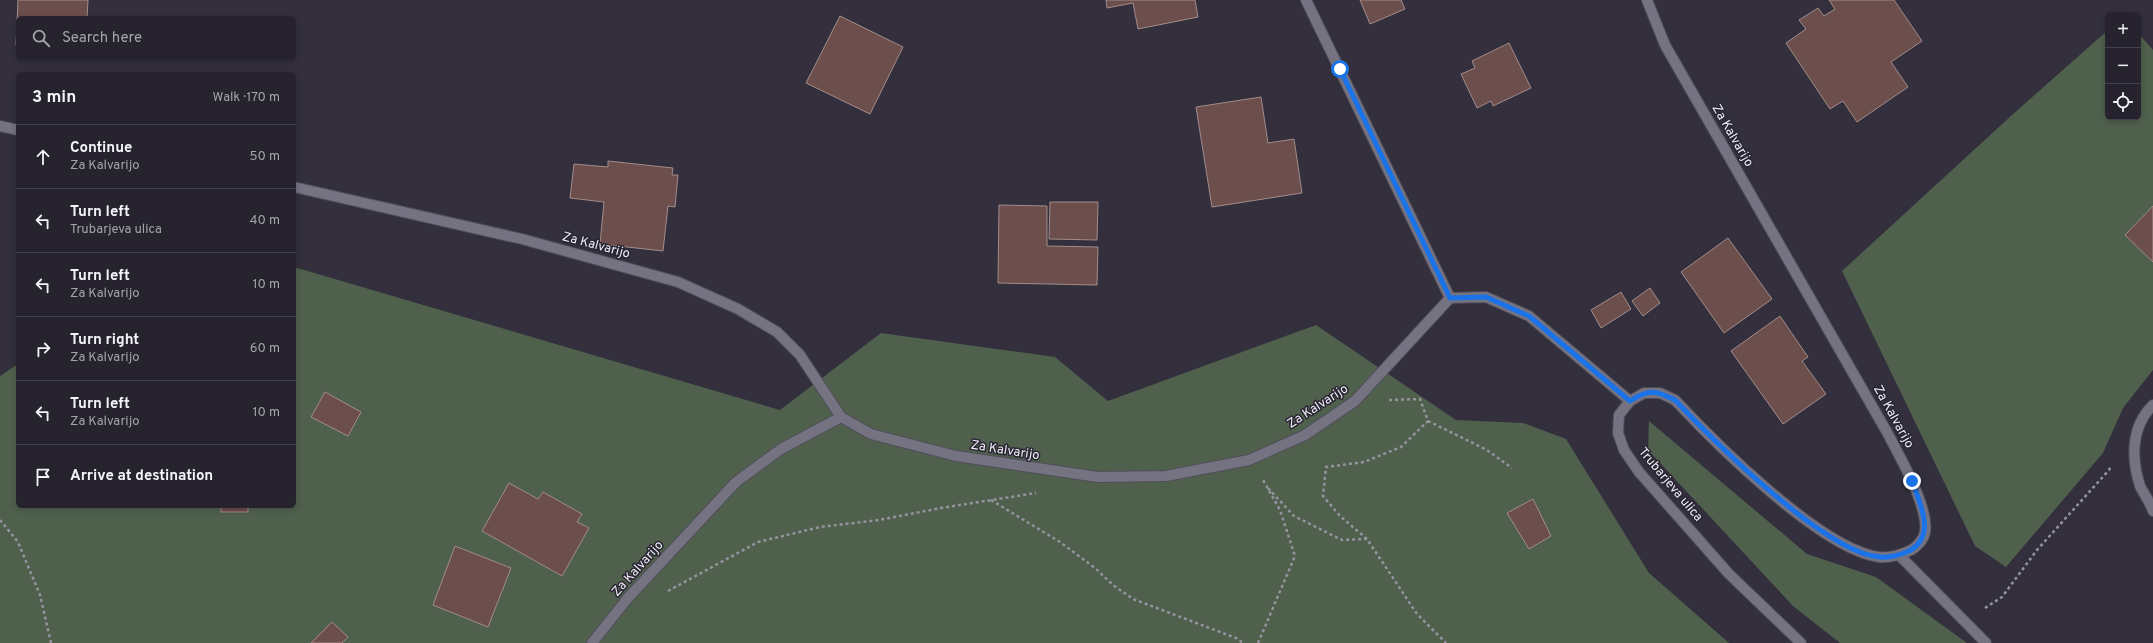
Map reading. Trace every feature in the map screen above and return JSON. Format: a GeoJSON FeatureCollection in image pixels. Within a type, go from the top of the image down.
{"type":"FeatureCollection","features":[{"type":"Feature","properties":{"kind":"street"},"geometry":{"type":"LineString","coordinates":[[1306,0],[1450,298],[1486,297],[1529,316],[1630,401]]}},
{"type":"Feature","properties":{"kind":"street","name":"Za Kalvarijo"},"geometry":{"type":"LineString","coordinates":[[1630,401],[1644,392],[1660,393],[1675,400],[1755,479],[1820,530],[1859,552],[1879,557],[1900,556],[1918,546],[1925,532],[1922,509],[1912,481],[1888,434],[1665,45],[1647,0]]}},
{"type":"Feature","properties":{"kind":"street"},"geometry":{"type":"LineString","coordinates":[[0,126],[16,130]]}},
{"type":"Feature","properties":{"kind":"street","name":"Za Kalvarijo"},"geometry":{"type":"LineString","coordinates":[[296,187],[522,239],[678,282],[738,309],[777,332],[800,355],[841,417],[871,434],[956,456],[1098,478],[1166,476],[1249,460],[1305,435],[1355,401],[1450,298]]}},
{"type":"Feature","properties":{"kind":"street","name":"Trubarjeva ulica"},"geometry":{"type":"LineString","coordinates":[[1630,401],[1619,415],[1618,433],[1624,450],[1639,472],[1729,574],[1801,643]]}},
{"type":"Feature","properties":{"kind":"street"},"geometry":{"type":"LineString","coordinates":[[2153,405],[2136,430],[2134,456],[2140,486],[2153,511]]}},
{"type":"Feature","properties":{"kind":"street","name":"Za Kalvarijo"},"geometry":{"type":"LineString","coordinates":[[592,643],[627,599],[736,482],[781,449],[841,417]]}},
{"type":"Feature","properties":{"kind":"street"},"geometry":{"type":"LineString","coordinates":[[1900,556],[1986,643]]}},
{"type":"Feature","properties":{"kind":"path"},"geometry":{"type":"LineString","coordinates":[[1355,401],[1420,400],[1428,421],[1487,450],[1512,468]]}},
{"type":"Feature","properties":{"kind":"path"},"geometry":{"type":"LineString","coordinates":[[1428,421],[1401,447],[1364,462],[1326,467],[1323,496],[1340,516],[1367,539],[1417,614],[1446,643]]}},
{"type":"Feature","properties":{"kind":"path"},"geometry":{"type":"LineString","coordinates":[[1249,460],[1280,510],[1295,556],[1258,643]]}},
{"type":"Feature","properties":{"kind":"path"},"geometry":{"type":"LineString","coordinates":[[1959,617],[1977,613],[2002,597],[2037,550],[2109,470],[2112,464]]}},
{"type":"Feature","properties":{"kind":"path"},"geometry":{"type":"LineString","coordinates":[[1265,484],[1294,516],[1342,540],[1367,539]]}},
{"type":"Feature","properties":{"kind":"path"},"geometry":{"type":"LineString","coordinates":[[665,593],[758,542],[820,527],[879,520],[1039,492]]}},
{"type":"Feature","properties":{"kind":"path"},"geometry":{"type":"LineString","coordinates":[[990,500],[1060,542],[1095,568],[1113,585],[1134,599],[1236,638],[1243,643]]}},
{"type":"Feature","properties":{"kind":"path"},"geometry":{"type":"LineString","coordinates":[[0,520],[18,542],[40,595],[51,643]]}},
{"type":"Feature","properties":{"kind":"green space"},"geometry":{"type":"Polygon","coordinates":[[[2105,33],[2105,120],[2141,120],[2141,36],[2153,50],[2153,370],[2123,408],[2103,453],[2006,567],[1975,546],[1842,271],[2012,115],[2105,33]]]}},
{"type":"Feature","properties":{"kind":"green space"},"geometry":{"type":"Polygon","coordinates":[[[296,268],[780,410],[881,333],[1055,357],[1108,401],[1316,325],[1456,420],[1523,423],[1566,439],[1649,573],[1729,643],[0,643],[0,376],[16,365],[16,508],[296,508],[296,268]]]}},
{"type":"Feature","properties":{"kind":"green space"},"geometry":{"type":"Polygon","coordinates":[[[1649,421],[1807,554],[1876,577],[1967,643],[1840,643],[1793,606],[1648,450],[1649,421]]]}},
{"type":"Feature","properties":{"kind":"building"},"geometry":{"type":"Polygon","coordinates":[[[18,0],[88,0],[87,16],[17,16],[18,0]]]}},
{"type":"Feature","properties":{"kind":"building"},"geometry":{"type":"Polygon","coordinates":[[[1106,0],[1195,0],[1198,17],[1138,29],[1133,3],[1107,8],[1106,0]]]}},
{"type":"Feature","properties":{"kind":"building"},"geometry":{"type":"Polygon","coordinates":[[[1360,0],[1401,0],[1405,9],[1370,24],[1360,0]]]}},
{"type":"Feature","properties":{"kind":"building"},"geometry":{"type":"Polygon","coordinates":[[[1829,0],[1894,0],[1922,41],[1891,62],[1908,87],[1857,122],[1843,101],[1830,109],[1786,43],[1806,29],[1799,20],[1818,8],[1824,16],[1835,9],[1829,0]]]}},
{"type":"Feature","properties":{"kind":"building"},"geometry":{"type":"Polygon","coordinates":[[[840,16],[903,47],[870,114],[806,83],[840,16]]]}},
{"type":"Feature","properties":{"kind":"building"},"geometry":{"type":"Polygon","coordinates":[[[1509,43],[1531,88],[1493,106],[1491,101],[1477,108],[1461,74],[1475,68],[1472,61],[1509,43]]]}},
{"type":"Feature","properties":{"kind":"building"},"geometry":{"type":"Polygon","coordinates":[[[1261,97],[1268,143],[1294,139],[1302,193],[1212,207],[1196,107],[1261,97]]]}},
{"type":"Feature","properties":{"kind":"building"},"geometry":{"type":"Polygon","coordinates":[[[608,161],[673,168],[672,175],[678,175],[675,207],[668,206],[663,251],[600,244],[604,202],[570,198],[574,164],[608,167],[608,161]]]}},
{"type":"Feature","properties":{"kind":"building"},"geometry":{"type":"Polygon","coordinates":[[[1050,202],[1098,202],[1097,240],[1049,239],[1050,202]]]}},
{"type":"Feature","properties":{"kind":"building"},"geometry":{"type":"Polygon","coordinates":[[[999,205],[1047,206],[1047,246],[1098,247],[1097,285],[998,283],[999,205]]]}},
{"type":"Feature","properties":{"kind":"building"},"geometry":{"type":"Polygon","coordinates":[[[2153,206],[2153,262],[2125,235],[2153,206]]]}},
{"type":"Feature","properties":{"kind":"building"},"geometry":{"type":"Polygon","coordinates":[[[1728,238],[1772,299],[1724,333],[1681,272],[1728,238]]]}},
{"type":"Feature","properties":{"kind":"building"},"geometry":{"type":"Polygon","coordinates":[[[1650,288],[1660,303],[1643,316],[1632,301],[1650,288]]]}},
{"type":"Feature","properties":{"kind":"building"},"geometry":{"type":"Polygon","coordinates":[[[1621,292],[1631,309],[1601,328],[1591,310],[1621,292]]]}},
{"type":"Feature","properties":{"kind":"building"},"geometry":{"type":"Polygon","coordinates":[[[1780,316],[1808,357],[1802,361],[1826,394],[1783,424],[1731,351],[1780,316]]]}},
{"type":"Feature","properties":{"kind":"building"},"geometry":{"type":"Polygon","coordinates":[[[325,392],[361,412],[348,436],[311,417],[325,392]]]}},
{"type":"Feature","properties":{"kind":"building"},"geometry":{"type":"Polygon","coordinates":[[[509,483],[538,499],[543,492],[582,514],[577,522],[589,528],[562,576],[482,531],[509,483]]]}},
{"type":"Feature","properties":{"kind":"building"},"geometry":{"type":"Polygon","coordinates":[[[1533,499],[1551,536],[1529,549],[1507,513],[1533,499]]]}},
{"type":"Feature","properties":{"kind":"building"},"geometry":{"type":"Polygon","coordinates":[[[221,508],[248,508],[248,512],[221,512],[221,508]]]}},
{"type":"Feature","properties":{"kind":"building"},"geometry":{"type":"Polygon","coordinates":[[[455,546],[511,568],[488,627],[433,605],[455,546]]]}},
{"type":"Feature","properties":{"kind":"building"},"geometry":{"type":"Polygon","coordinates":[[[332,622],[348,637],[342,643],[311,643],[332,622]]]}},
{"type":"Feature","properties":{"kind":"route"},"geometry":{"type":"LineString","coordinates":[[1340,69],[1450,298],[1486,297],[1529,316],[1630,401],[1644,392],[1660,393],[1675,400],[1755,479],[1820,530],[1859,552],[1879,557],[1900,556],[1918,546],[1925,532],[1922,509],[1912,481]]}}]}
